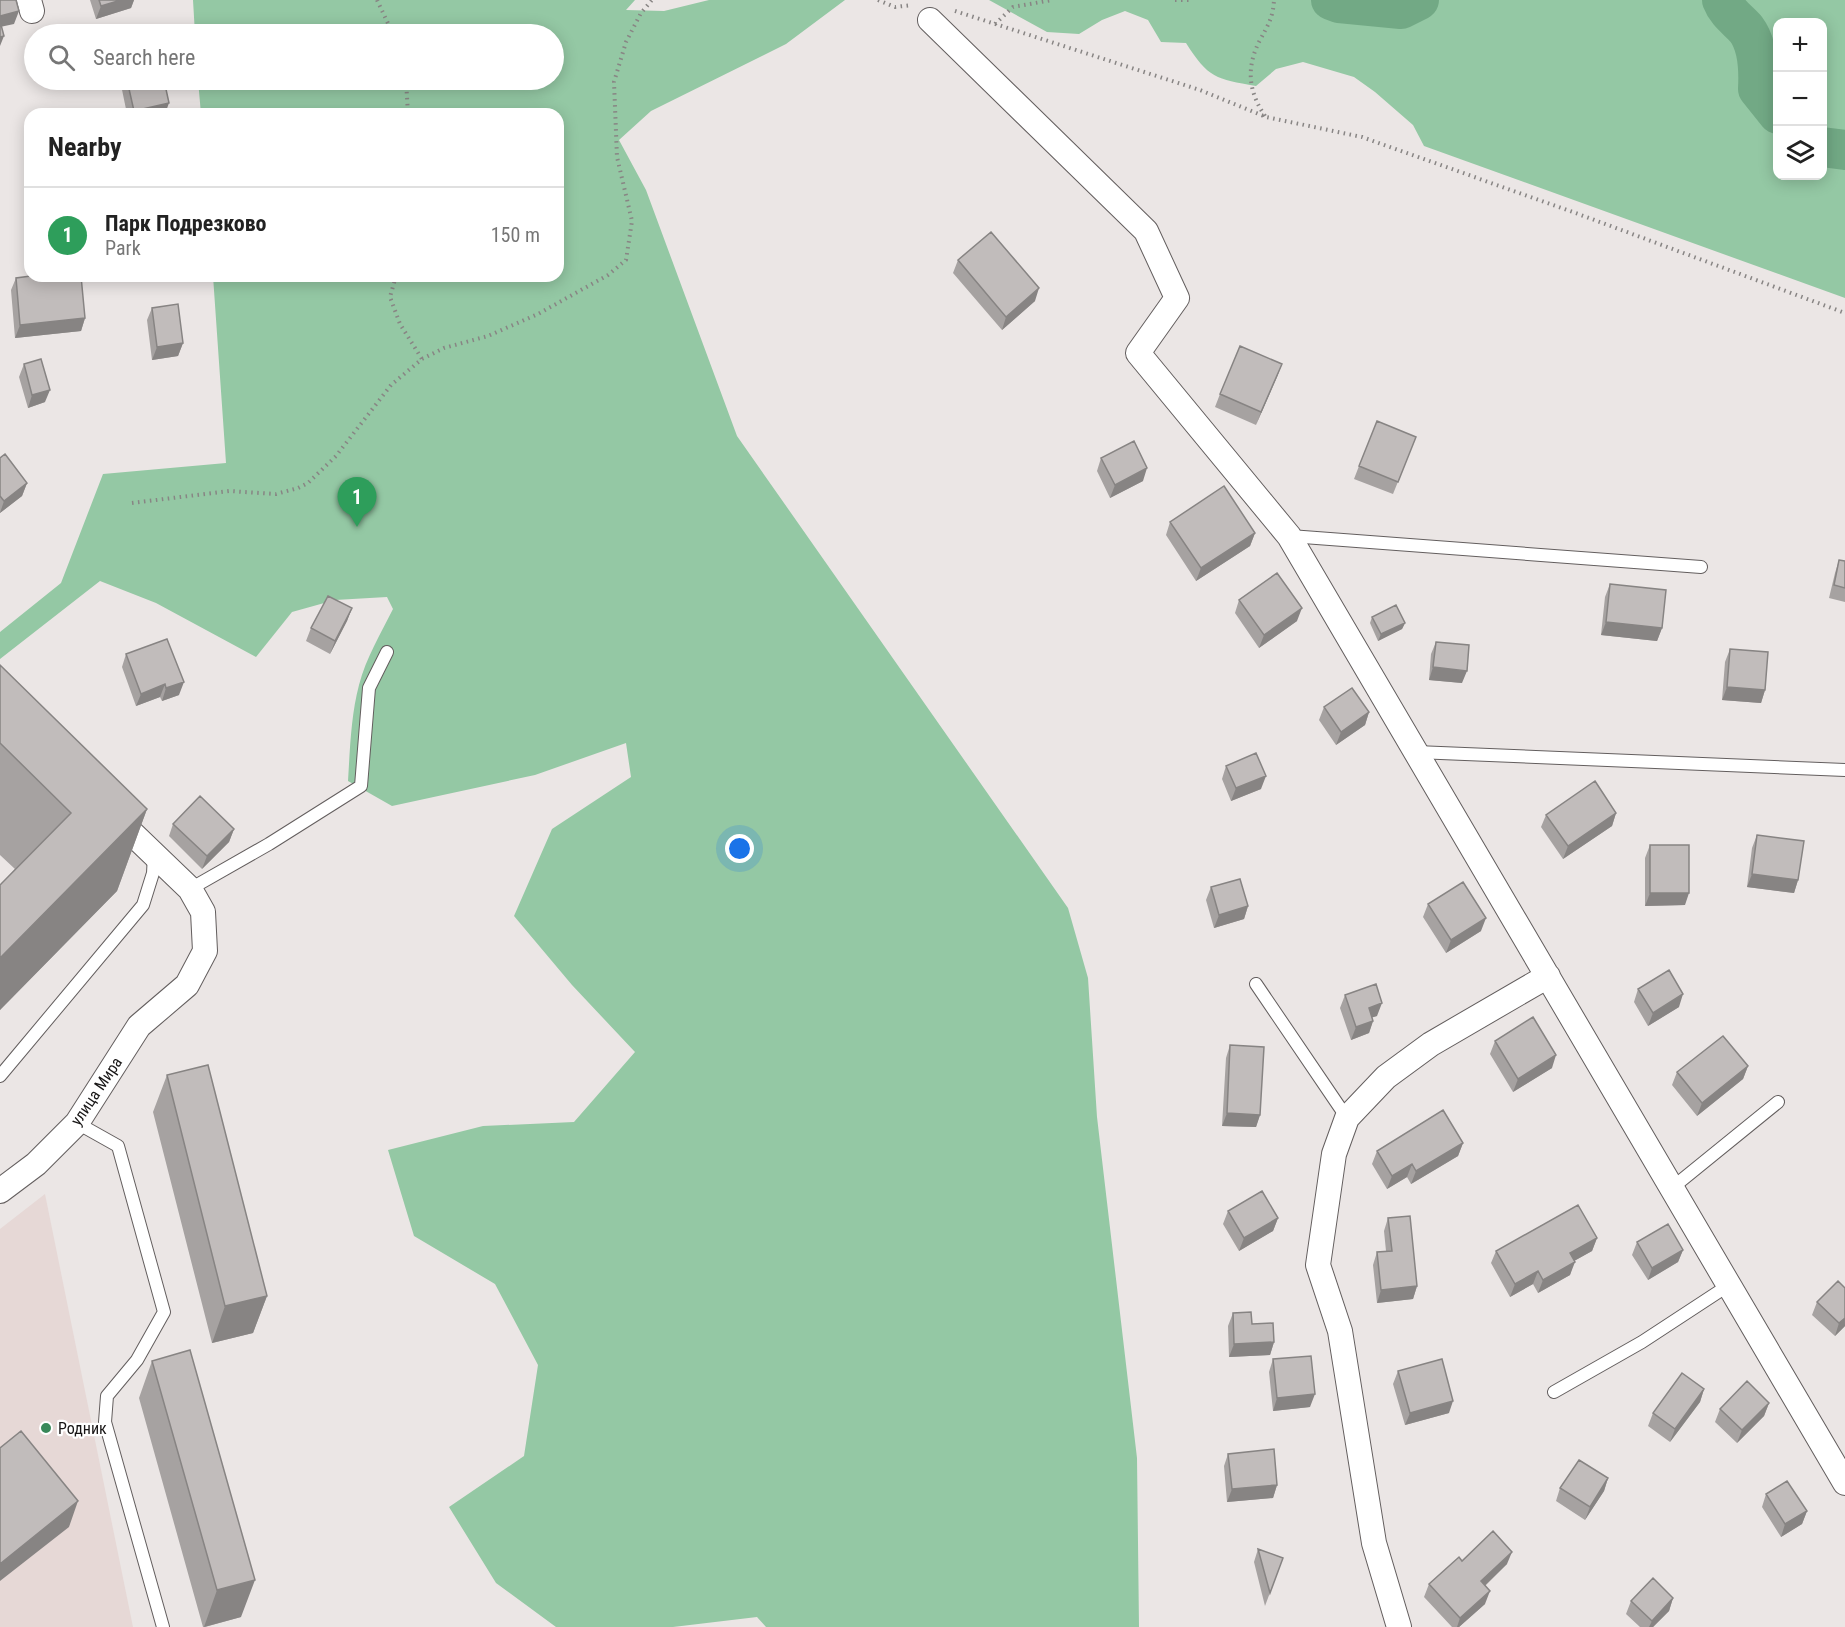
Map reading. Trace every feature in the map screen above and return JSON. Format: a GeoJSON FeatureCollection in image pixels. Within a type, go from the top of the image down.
{"type":"FeatureCollection","features":[{"type":"Feature","properties":{"kind":"street"},"geometry":{"type":"LineString","coordinates":[[932,11],[1146,231],[1177,298],[1138,353],[1289,536],[1845,1483]]}},
{"type":"Feature","properties":{"kind":"street"},"geometry":{"type":"LineString","coordinates":[[102,804],[190,889]]}},
{"type":"Feature","properties":{"kind":"street","name":"улица Мира"},"geometry":{"type":"LineString","coordinates":[[0,1191],[36,1164],[77,1123],[139,1026],[187,985],[205,951],[203,912],[190,889]]}},
{"type":"Feature","properties":{"kind":"street"},"geometry":{"type":"LineString","coordinates":[[1399,1627],[1374,1543],[1340,1331],[1318,1265],[1334,1154],[1347,1118],[1386,1077],[1431,1044],[1548,976]]}},
{"type":"Feature","properties":{"kind":"lane"},"geometry":{"type":"LineString","coordinates":[[1289,536],[1701,567]]}},
{"type":"Feature","properties":{"kind":"lane"},"geometry":{"type":"LineString","coordinates":[[190,889],[269,844],[360,786],[369,688],[387,652]]}},
{"type":"Feature","properties":{"kind":"lane"},"geometry":{"type":"LineString","coordinates":[[1416,752],[1845,770]]}},
{"type":"Feature","properties":{"kind":"lane"},"geometry":{"type":"LineString","coordinates":[[0,1076],[143,905],[153,873],[154,854]]}},
{"type":"Feature","properties":{"kind":"lane"},"geometry":{"type":"LineString","coordinates":[[1256,984],[1347,1118]]}},
{"type":"Feature","properties":{"kind":"lane"},"geometry":{"type":"LineString","coordinates":[[1672,1188],[1778,1102]]}},
{"type":"Feature","properties":{"kind":"lane"},"geometry":{"type":"LineString","coordinates":[[77,1123],[118,1146],[164,1312],[137,1360],[107,1396],[105,1422],[163,1627]]}},
{"type":"Feature","properties":{"kind":"lane"},"geometry":{"type":"LineString","coordinates":[[1554,1392],[1642,1342],[1729,1285]]}},
{"type":"Feature","properties":{"kind":"path"},"geometry":{"type":"LineString","coordinates":[[377,0],[388,24]]}},
{"type":"Feature","properties":{"kind":"path"},"geometry":{"type":"LineString","coordinates":[[132,503],[229,491],[276,494],[298,488],[308,483],[336,456],[391,385],[422,359],[444,348],[488,336],[538,314],[608,275],[626,260],[632,221],[617,157],[615,82],[626,42],[641,13],[652,0]]}},
{"type":"Feature","properties":{"kind":"path"},"geometry":{"type":"LineString","coordinates":[[878,0],[895,7],[932,11],[995,24],[1200,90],[1266,117],[1362,137],[1845,313]]}},
{"type":"Feature","properties":{"kind":"path"},"geometry":{"type":"LineString","coordinates":[[995,24],[1012,7],[1052,0]]}},
{"type":"Feature","properties":{"kind":"path"},"geometry":{"type":"LineString","coordinates":[[1175,0],[1193,0]]}},
{"type":"Feature","properties":{"kind":"path"},"geometry":{"type":"LineString","coordinates":[[1266,117],[1255,101],[1249,82],[1259,41],[1269,27],[1274,0]]}},
{"type":"Feature","properties":{"kind":"path"},"geometry":{"type":"LineString","coordinates":[[407,90],[408,108]]}},
{"type":"Feature","properties":{"kind":"path"},"geometry":{"type":"LineString","coordinates":[[394,282],[390,297],[400,324],[422,359]]}},
{"type":"Feature","properties":{"kind":"shaded area","name":"Родник"},"geometry":{"type":"Polygon","coordinates":[[[45,1194],[133,1627],[0,1627],[0,1229],[45,1194]]]}},
{"type":"Feature","properties":{"kind":"green space"},"geometry":{"type":"Polygon","coordinates":[[[193,0],[635,0],[626,10],[664,11],[709,0],[845,0],[786,44],[651,111],[619,140],[646,190],[737,436],[1068,908],[1088,978],[1097,1117],[1137,1458],[1139,1627],[766,1627],[757,1617],[673,1627],[556,1627],[496,1583],[449,1507],[524,1456],[538,1365],[495,1284],[414,1236],[388,1150],[483,1126],[574,1122],[635,1052],[572,985],[514,916],[552,829],[631,777],[626,743],[535,775],[392,806],[348,781],[356,696],[374,646],[393,609],[387,597],[335,600],[292,612],[256,657],[156,603],[100,581],[0,659],[0,632],[61,583],[103,474],[226,463],[213,282],[564,282],[564,108],[200,108],[199,90],[564,90],[564,24],[194,24],[193,0]]]}},
{"type":"Feature","properties":{"kind":"green space"},"geometry":{"type":"Polygon","coordinates":[[[989,0],[1845,0],[1845,298],[1424,146],[1413,125],[1354,77],[1303,62],[1276,69],[1256,86],[1222,79],[1201,64],[1186,43],[1161,42],[1148,20],[1125,11],[1102,20],[1079,34],[1047,32],[989,0]]]}},
{"type":"Feature","properties":{"kind":"building"},"geometry":{"type":"Polygon","coordinates":[[[0,0],[16,0],[19,11],[0,16],[0,0]]]}},
{"type":"Feature","properties":{"kind":"building"},"geometry":{"type":"Polygon","coordinates":[[[99,0],[121,0],[101,6],[99,0]]]}},
{"type":"Feature","properties":{"kind":"building"},"geometry":{"type":"Polygon","coordinates":[[[0,21],[4,36],[0,37],[0,21]]]}},
{"type":"Feature","properties":{"kind":"building"},"geometry":{"type":"Polygon","coordinates":[[[129,90],[166,90],[169,103],[147,108],[133,108],[129,90]]]}},
{"type":"Feature","properties":{"kind":"building"},"geometry":{"type":"Polygon","coordinates":[[[991,232],[1039,288],[1006,317],[958,260],[991,232]]]}},
{"type":"Feature","properties":{"kind":"building"},"geometry":{"type":"Polygon","coordinates":[[[24,277],[24,282],[82,282],[85,318],[20,325],[16,278],[24,277]]]}},
{"type":"Feature","properties":{"kind":"building"},"geometry":{"type":"Polygon","coordinates":[[[178,304],[183,343],[157,347],[152,308],[178,304]]]}},
{"type":"Feature","properties":{"kind":"building"},"geometry":{"type":"Polygon","coordinates":[[[1240,346],[1282,364],[1261,412],[1220,394],[1240,346]]]}},
{"type":"Feature","properties":{"kind":"building"},"geometry":{"type":"Polygon","coordinates":[[[41,359],[50,390],[32,395],[24,364],[41,359]]]}},
{"type":"Feature","properties":{"kind":"building"},"geometry":{"type":"Polygon","coordinates":[[[1377,421],[1416,437],[1398,482],[1359,466],[1377,421]]]}},
{"type":"Feature","properties":{"kind":"building"},"geometry":{"type":"Polygon","coordinates":[[[1134,441],[1147,468],[1115,485],[1101,458],[1134,441]]]}},
{"type":"Feature","properties":{"kind":"building"},"geometry":{"type":"Polygon","coordinates":[[[5,454],[27,483],[4,501],[0,496],[0,458],[5,454]]]}},
{"type":"Feature","properties":{"kind":"building"},"geometry":{"type":"Polygon","coordinates":[[[1224,486],[1255,533],[1201,568],[1170,522],[1224,486]]]}},
{"type":"Feature","properties":{"kind":"building"},"geometry":{"type":"Polygon","coordinates":[[[1839,560],[1845,561],[1845,588],[1834,585],[1839,560]]]}},
{"type":"Feature","properties":{"kind":"building"},"geometry":{"type":"Polygon","coordinates":[[[1277,573],[1302,608],[1264,635],[1239,600],[1277,573]]]}},
{"type":"Feature","properties":{"kind":"building"},"geometry":{"type":"Polygon","coordinates":[[[1610,584],[1666,590],[1662,628],[1606,622],[1610,584]]]}},
{"type":"Feature","properties":{"kind":"building"},"geometry":{"type":"Polygon","coordinates":[[[328,596],[352,608],[335,641],[311,628],[328,596]]]}},
{"type":"Feature","properties":{"kind":"building"},"geometry":{"type":"Polygon","coordinates":[[[1396,605],[1405,623],[1381,634],[1372,617],[1396,605]]]}},
{"type":"Feature","properties":{"kind":"building"},"geometry":{"type":"Polygon","coordinates":[[[167,639],[184,682],[166,688],[165,684],[141,694],[126,654],[167,639]]]}},
{"type":"Feature","properties":{"kind":"building"},"geometry":{"type":"Polygon","coordinates":[[[1436,642],[1469,645],[1467,671],[1433,667],[1436,642]]]}},
{"type":"Feature","properties":{"kind":"building"},"geometry":{"type":"Polygon","coordinates":[[[1730,649],[1768,652],[1765,690],[1727,687],[1730,649]]]}},
{"type":"Feature","properties":{"kind":"building"},"geometry":{"type":"Polygon","coordinates":[[[0,665],[147,809],[0,958],[0,885],[71,813],[0,743],[0,665]]]}},
{"type":"Feature","properties":{"kind":"building"},"geometry":{"type":"Polygon","coordinates":[[[1352,688],[1369,712],[1341,732],[1324,707],[1352,688]]]}},
{"type":"Feature","properties":{"kind":"building"},"geometry":{"type":"Polygon","coordinates":[[[1256,753],[1266,776],[1236,788],[1226,766],[1256,753]]]}},
{"type":"Feature","properties":{"kind":"building"},"geometry":{"type":"Polygon","coordinates":[[[1595,781],[1616,813],[1568,846],[1546,815],[1595,781]]]}},
{"type":"Feature","properties":{"kind":"building"},"geometry":{"type":"Polygon","coordinates":[[[200,796],[234,829],[207,856],[173,824],[200,796]]]}},
{"type":"Feature","properties":{"kind":"building"},"geometry":{"type":"Polygon","coordinates":[[[1757,835],[1804,841],[1798,880],[1752,874],[1757,835]]]}},
{"type":"Feature","properties":{"kind":"building"},"geometry":{"type":"Polygon","coordinates":[[[1650,845],[1689,845],[1689,893],[1650,893],[1650,845]]]}},
{"type":"Feature","properties":{"kind":"building"},"geometry":{"type":"Polygon","coordinates":[[[1240,879],[1248,906],[1219,915],[1211,887],[1240,879]]]}},
{"type":"Feature","properties":{"kind":"building"},"geometry":{"type":"Polygon","coordinates":[[[1463,882],[1486,918],[1451,940],[1428,904],[1463,882]]]}},
{"type":"Feature","properties":{"kind":"building"},"geometry":{"type":"Polygon","coordinates":[[[1669,970],[1683,994],[1653,1013],[1638,989],[1669,970]]]}},
{"type":"Feature","properties":{"kind":"building"},"geometry":{"type":"Polygon","coordinates":[[[1376,984],[1382,1003],[1369,1008],[1373,1021],[1356,1027],[1345,995],[1376,984]]]}},
{"type":"Feature","properties":{"kind":"building"},"geometry":{"type":"Polygon","coordinates":[[[1533,1017],[1556,1055],[1518,1079],[1495,1041],[1533,1017]]]}},
{"type":"Feature","properties":{"kind":"building"},"geometry":{"type":"Polygon","coordinates":[[[1723,1036],[1748,1066],[1702,1103],[1677,1072],[1723,1036]]]}},
{"type":"Feature","properties":{"kind":"building"},"geometry":{"type":"Polygon","coordinates":[[[1230,1045],[1264,1047],[1260,1115],[1227,1113],[1230,1045]]]}},
{"type":"Feature","properties":{"kind":"building"},"geometry":{"type":"Polygon","coordinates":[[[208,1065],[267,1296],[225,1306],[167,1075],[208,1065]]]}},
{"type":"Feature","properties":{"kind":"building"},"geometry":{"type":"Polygon","coordinates":[[[1443,1110],[1463,1143],[1416,1171],[1412,1164],[1392,1176],[1377,1151],[1443,1110]]]}},
{"type":"Feature","properties":{"kind":"building"},"geometry":{"type":"Polygon","coordinates":[[[1262,1191],[1278,1218],[1244,1238],[1228,1211],[1262,1191]]]}},
{"type":"Feature","properties":{"kind":"building"},"geometry":{"type":"Polygon","coordinates":[[[1578,1205],[1597,1238],[1570,1253],[1575,1262],[1543,1280],[1538,1271],[1515,1284],[1496,1251],[1578,1205]]]}},
{"type":"Feature","properties":{"kind":"building"},"geometry":{"type":"Polygon","coordinates":[[[1410,1216],[1417,1286],[1381,1290],[1377,1252],[1392,1251],[1388,1218],[1410,1216]]]}},
{"type":"Feature","properties":{"kind":"building"},"geometry":{"type":"Polygon","coordinates":[[[1668,1224],[1683,1250],[1652,1268],[1637,1242],[1668,1224]]]}},
{"type":"Feature","properties":{"kind":"building"},"geometry":{"type":"Polygon","coordinates":[[[1838,1281],[1845,1288],[1845,1318],[1839,1323],[1817,1302],[1838,1281]]]}},
{"type":"Feature","properties":{"kind":"building"},"geometry":{"type":"Polygon","coordinates":[[[1251,1312],[1252,1324],[1273,1323],[1274,1342],[1234,1344],[1233,1313],[1251,1312]]]}},
{"type":"Feature","properties":{"kind":"building"},"geometry":{"type":"Polygon","coordinates":[[[190,1350],[255,1580],[217,1590],[152,1361],[190,1350]]]}},
{"type":"Feature","properties":{"kind":"building"},"geometry":{"type":"Polygon","coordinates":[[[1311,1356],[1315,1394],[1277,1398],[1273,1359],[1311,1356]]]}},
{"type":"Feature","properties":{"kind":"building"},"geometry":{"type":"Polygon","coordinates":[[[1442,1359],[1453,1401],[1410,1413],[1398,1371],[1442,1359]]]}},
{"type":"Feature","properties":{"kind":"building"},"geometry":{"type":"Polygon","coordinates":[[[1682,1373],[1704,1389],[1675,1429],[1653,1413],[1682,1373]]]}},
{"type":"Feature","properties":{"kind":"building"},"geometry":{"type":"Polygon","coordinates":[[[1747,1381],[1769,1403],[1742,1430],[1720,1409],[1747,1381]]]}},
{"type":"Feature","properties":{"kind":"building"},"geometry":{"type":"Polygon","coordinates":[[[21,1431],[78,1501],[0,1564],[0,1448],[21,1431]]]}},
{"type":"Feature","properties":{"kind":"building"},"geometry":{"type":"Polygon","coordinates":[[[1274,1449],[1277,1485],[1232,1489],[1228,1454],[1274,1449]]]}},
{"type":"Feature","properties":{"kind":"building"},"geometry":{"type":"Polygon","coordinates":[[[1579,1460],[1608,1478],[1590,1507],[1560,1488],[1579,1460]]]}},
{"type":"Feature","properties":{"kind":"building"},"geometry":{"type":"Polygon","coordinates":[[[1787,1481],[1807,1511],[1785,1524],[1766,1494],[1787,1481]]]}},
{"type":"Feature","properties":{"kind":"building"},"geometry":{"type":"Polygon","coordinates":[[[1493,1531],[1512,1552],[1481,1581],[1490,1591],[1460,1618],[1429,1584],[1459,1557],[1462,1561],[1493,1531]]]}},
{"type":"Feature","properties":{"kind":"building"},"geometry":{"type":"Polygon","coordinates":[[[1258,1549],[1283,1558],[1270,1593],[1258,1549]]]}},
{"type":"Feature","properties":{"kind":"building"},"geometry":{"type":"Polygon","coordinates":[[[1653,1578],[1673,1598],[1652,1621],[1631,1601],[1653,1578]]]}},
{"type":"Feature","properties":{"kind":"waterway"},"geometry":{"type":"LineString","coordinates":[[1331,0],[1339,3],[1401,9],[1419,0]]}},
{"type":"Feature","properties":{"kind":"waterway"},"geometry":{"type":"LineString","coordinates":[[1722,0],[1729,12],[1750,35],[1757,58],[1758,89],[1773,108]]}},
{"type":"Feature","properties":{"kind":"waterway"},"geometry":{"type":"LineString","coordinates":[[1827,148],[1845,150]]}},
{"type":"Feature","properties":{"kind":"place","name":"Парк Подрезково"},"geometry":{"type":"Point","coordinates":[357,527]}},
{"type":"Feature","properties":{"kind":"place","name":"Родник"},"geometry":{"type":"Point","coordinates":[46,1428]}}]}
